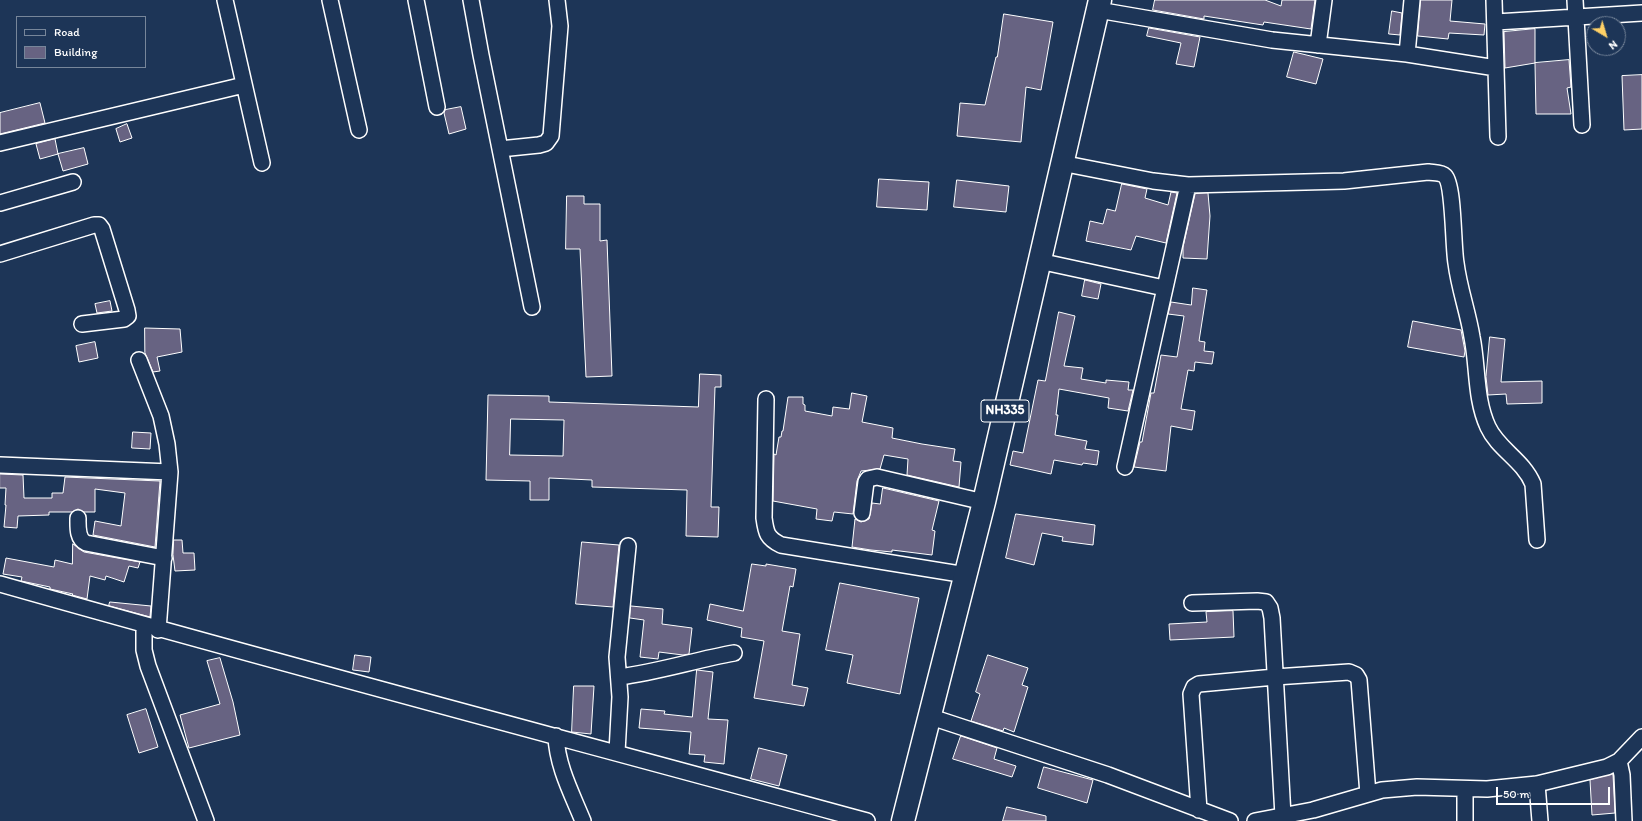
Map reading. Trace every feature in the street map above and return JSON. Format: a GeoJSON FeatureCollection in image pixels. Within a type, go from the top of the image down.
{"type":"FeatureCollection","features":[{"type":"Feature","properties":{"kind":"highway","name":"NH335"},"geometry":{"type":"LineString","coordinates":[[903,821],[928,716],[984,502],[1061,163],[1099,5]]}},
{"type":"Feature","properties":{"kind":"street"},"geometry":{"type":"LineString","coordinates":[[225,0],[262,163]]}},
{"type":"Feature","properties":{"kind":"street"},"geometry":{"type":"LineString","coordinates":[[330,0],[359,130]]}},
{"type":"Feature","properties":{"kind":"street"},"geometry":{"type":"LineString","coordinates":[[416,0],[437,107]]}},
{"type":"Feature","properties":{"kind":"street"},"geometry":{"type":"LineString","coordinates":[[471,0],[480,55],[532,307]]}},
{"type":"Feature","properties":{"kind":"street"},"geometry":{"type":"LineString","coordinates":[[500,149],[539,145],[546,143],[551,136],[560,26],[557,0]]}},
{"type":"Feature","properties":{"kind":"street"},"geometry":{"type":"LineString","coordinates":[[1318,44],[1324,0]]}},
{"type":"Feature","properties":{"kind":"street"},"geometry":{"type":"LineString","coordinates":[[1407,54],[1412,0]]}},
{"type":"Feature","properties":{"kind":"street"},"geometry":{"type":"LineString","coordinates":[[1494,0],[1496,22],[1498,137]]}},
{"type":"Feature","properties":{"kind":"street"},"geometry":{"type":"LineString","coordinates":[[1575,0],[1582,125]]}},
{"type":"Feature","properties":{"kind":"street"},"geometry":{"type":"LineString","coordinates":[[1099,5],[1272,40],[1407,54],[1496,68]]}},
{"type":"Feature","properties":{"kind":"street"},"geometry":{"type":"LineString","coordinates":[[1496,22],[1642,13]]}},
{"type":"Feature","properties":{"kind":"street"},"geometry":{"type":"LineString","coordinates":[[0,143],[244,85]]}},
{"type":"Feature","properties":{"kind":"street"},"geometry":{"type":"LineString","coordinates":[[1061,163],[1153,181],[1188,185],[1344,181],[1428,172],[1441,173],[1446,177],[1449,184],[1456,263],[1472,338],[1482,411],[1488,428],[1499,443],[1529,475],[1533,484],[1537,540]]}},
{"type":"Feature","properties":{"kind":"street"},"geometry":{"type":"LineString","coordinates":[[0,202],[73,182]]}},
{"type":"Feature","properties":{"kind":"street"},"geometry":{"type":"LineString","coordinates":[[1125,467],[1188,185]]}},
{"type":"Feature","properties":{"kind":"street"},"geometry":{"type":"LineString","coordinates":[[0,254],[94,225],[99,225],[102,229],[128,316],[124,319],[82,324]]}},
{"type":"Feature","properties":{"kind":"street"},"geometry":{"type":"LineString","coordinates":[[1039,260],[1164,288]]}},
{"type":"Feature","properties":{"kind":"street"},"geometry":{"type":"LineString","coordinates":[[139,360],[161,416],[167,444],[170,472],[164,558],[151,628],[144,650],[148,666],[206,821]]}},
{"type":"Feature","properties":{"kind":"street"},"geometry":{"type":"LineString","coordinates":[[766,399],[764,518],[766,532],[772,541],[781,545],[966,575]]}},
{"type":"Feature","properties":{"kind":"street"},"geometry":{"type":"LineString","coordinates":[[0,465],[170,472]]}},
{"type":"Feature","properties":{"kind":"street"},"geometry":{"type":"LineString","coordinates":[[862,513],[866,482],[868,479],[877,477],[984,502]]}},
{"type":"Feature","properties":{"kind":"street"},"geometry":{"type":"LineString","coordinates":[[78,518],[79,538],[81,541],[164,558]]}},
{"type":"Feature","properties":{"kind":"street"},"geometry":{"type":"LineString","coordinates":[[617,752],[620,697],[617,657],[628,546]]}},
{"type":"Feature","properties":{"kind":"street"},"geometry":{"type":"LineString","coordinates":[[0,584],[151,628],[617,752],[867,821]]}},
{"type":"Feature","properties":{"kind":"street"},"geometry":{"type":"LineString","coordinates":[[1192,603],[1257,601],[1266,602],[1270,608],[1272,618],[1283,816]]}},
{"type":"Feature","properties":{"kind":"street"},"geometry":{"type":"LineString","coordinates":[[619,677],[641,674],[734,653]]}},
{"type":"Feature","properties":{"kind":"street"},"geometry":{"type":"LineString","coordinates":[[1199,810],[1191,694],[1194,687],[1199,684],[1349,672],[1356,675],[1359,680],[1368,794]]}},
{"type":"Feature","properties":{"kind":"street"},"geometry":{"type":"LineString","coordinates":[[928,716],[1108,775],[1230,821]]}},
{"type":"Feature","properties":{"kind":"street"},"geometry":{"type":"LineString","coordinates":[[556,736],[556,749],[560,763],[583,821]]}},
{"type":"Feature","properties":{"kind":"street"},"geometry":{"type":"LineString","coordinates":[[1255,821],[1283,816],[1314,815],[1382,790],[1418,787],[1494,789],[1538,784],[1607,767],[1619,761],[1642,737]]}},
{"type":"Feature","properties":{"kind":"street"},"geometry":{"type":"LineString","coordinates":[[1619,761],[1622,775],[1624,821]]}},
{"type":"Feature","properties":{"kind":"street"},"geometry":{"type":"LineString","coordinates":[[1538,784],[1540,821]]}},
{"type":"Feature","properties":{"kind":"street"},"geometry":{"type":"LineString","coordinates":[[1465,821],[1466,789]]}},
{"type":"Feature","properties":{"kind":"building"},"geometry":{"type":"Polygon","coordinates":[[[1155,0],[1265,0],[1281,6],[1282,0],[1315,0],[1311,29],[1264,22],[1263,25],[1204,16],[1204,19],[1153,10],[1155,0]]]}},
{"type":"Feature","properties":{"kind":"building"},"geometry":{"type":"Polygon","coordinates":[[[1421,0],[1452,0],[1450,21],[1485,24],[1484,35],[1449,33],[1448,39],[1418,36],[1421,0]]]}},
{"type":"Feature","properties":{"kind":"building"},"geometry":{"type":"Polygon","coordinates":[[[1392,11],[1402,13],[1400,35],[1389,34],[1392,11]]]}},
{"type":"Feature","properties":{"kind":"building"},"geometry":{"type":"Polygon","coordinates":[[[1004,14],[1053,22],[1041,90],[1026,87],[1021,142],[957,136],[960,103],[985,105],[997,57],[1004,14]]]}},
{"type":"Feature","properties":{"kind":"building"},"geometry":{"type":"Polygon","coordinates":[[[1149,28],[1200,37],[1194,67],[1176,64],[1181,43],[1147,36],[1149,28]]]}},
{"type":"Feature","properties":{"kind":"building"},"geometry":{"type":"Polygon","coordinates":[[[1535,29],[1535,63],[1505,68],[1504,32],[1535,29]]]}},
{"type":"Feature","properties":{"kind":"building"},"geometry":{"type":"Polygon","coordinates":[[[1294,52],[1323,59],[1316,84],[1287,77],[1294,52]]]}},
{"type":"Feature","properties":{"kind":"building"},"geometry":{"type":"Polygon","coordinates":[[[1569,60],[1571,87],[1567,88],[1571,114],[1536,114],[1535,63],[1569,60]]]}},
{"type":"Feature","properties":{"kind":"building"},"geometry":{"type":"Polygon","coordinates":[[[1642,75],[1642,129],[1624,130],[1622,76],[1642,75]]]}},
{"type":"Feature","properties":{"kind":"building"},"geometry":{"type":"Polygon","coordinates":[[[40,103],[45,123],[0,134],[0,113],[40,103]]]}},
{"type":"Feature","properties":{"kind":"building"},"geometry":{"type":"Polygon","coordinates":[[[461,107],[466,129],[449,134],[444,113],[445,110],[461,107]]]}},
{"type":"Feature","properties":{"kind":"building"},"geometry":{"type":"Polygon","coordinates":[[[127,124],[132,138],[120,142],[116,129],[127,124]]]}},
{"type":"Feature","properties":{"kind":"building"},"geometry":{"type":"Polygon","coordinates":[[[55,139],[58,154],[40,159],[36,144],[55,139]]]}},
{"type":"Feature","properties":{"kind":"building"},"geometry":{"type":"Polygon","coordinates":[[[84,148],[88,164],[63,171],[58,154],[84,148]]]}},
{"type":"Feature","properties":{"kind":"building"},"geometry":{"type":"Polygon","coordinates":[[[879,179],[929,182],[927,210],[877,207],[879,179]]]}},
{"type":"Feature","properties":{"kind":"building"},"geometry":{"type":"Polygon","coordinates":[[[957,180],[1009,186],[1006,212],[954,207],[957,180]]]}},
{"type":"Feature","properties":{"kind":"building"},"geometry":{"type":"Polygon","coordinates":[[[1122,184],[1147,189],[1145,198],[1168,205],[1171,192],[1177,193],[1166,243],[1136,236],[1131,250],[1086,241],[1090,221],[1103,224],[1107,209],[1115,211],[1122,184]]]}},
{"type":"Feature","properties":{"kind":"building"},"geometry":{"type":"Polygon","coordinates":[[[1208,193],[1210,216],[1207,259],[1183,258],[1183,247],[1195,194],[1208,193]]]}},
{"type":"Feature","properties":{"kind":"building"},"geometry":{"type":"Polygon","coordinates":[[[567,196],[584,196],[584,204],[600,204],[600,241],[607,240],[612,376],[586,377],[580,249],[566,249],[567,196]]]}},
{"type":"Feature","properties":{"kind":"building"},"geometry":{"type":"Polygon","coordinates":[[[1085,280],[1101,284],[1098,299],[1082,296],[1085,280]]]}},
{"type":"Feature","properties":{"kind":"building"},"geometry":{"type":"Polygon","coordinates":[[[1193,288],[1207,290],[1199,341],[1205,342],[1204,351],[1214,352],[1212,364],[1195,362],[1194,371],[1188,370],[1181,409],[1195,411],[1192,430],[1171,426],[1166,471],[1134,467],[1140,442],[1142,442],[1151,393],[1154,393],[1161,355],[1177,357],[1184,316],[1168,314],[1171,302],[1191,305],[1193,288]]]}},
{"type":"Feature","properties":{"kind":"building"},"geometry":{"type":"Polygon","coordinates":[[[110,301],[112,311],[97,313],[95,304],[110,301]]]}},
{"type":"Feature","properties":{"kind":"building"},"geometry":{"type":"Polygon","coordinates":[[[1059,312],[1075,316],[1064,366],[1083,368],[1081,379],[1106,383],[1106,380],[1129,382],[1128,390],[1133,390],[1128,411],[1108,408],[1109,398],[1059,389],[1056,415],[1058,415],[1055,435],[1087,441],[1085,449],[1099,451],[1097,465],[1083,463],[1082,465],[1054,460],[1051,474],[1010,465],[1013,451],[1023,453],[1038,380],[1045,381],[1059,312]]]}},
{"type":"Feature","properties":{"kind":"building"},"geometry":{"type":"Polygon","coordinates":[[[1413,321],[1461,330],[1465,351],[1464,357],[1408,347],[1413,321]]]}},
{"type":"Feature","properties":{"kind":"building"},"geometry":{"type":"Polygon","coordinates":[[[145,328],[180,329],[182,352],[157,357],[160,371],[153,372],[145,353],[145,328]]]}},
{"type":"Feature","properties":{"kind":"building"},"geometry":{"type":"Polygon","coordinates":[[[1490,337],[1505,339],[1501,382],[1542,381],[1542,403],[1507,404],[1506,394],[1488,395],[1486,377],[1490,337]]]}},
{"type":"Feature","properties":{"kind":"building"},"geometry":{"type":"Polygon","coordinates":[[[95,342],[98,358],[79,362],[76,346],[95,342]]]}},
{"type":"Feature","properties":{"kind":"building"},"geometry":{"type":"Polygon","coordinates":[[[700,374],[721,375],[721,387],[715,387],[711,507],[719,507],[718,537],[686,536],[687,490],[592,487],[592,480],[549,478],[549,500],[530,500],[530,481],[486,480],[488,395],[549,396],[549,402],[698,407],[700,374]],[[511,419],[510,455],[563,456],[564,420],[511,419]]]}},
{"type":"Feature","properties":{"kind":"building"},"geometry":{"type":"Polygon","coordinates":[[[852,393],[867,396],[862,422],[893,428],[892,438],[955,449],[953,461],[961,462],[959,487],[907,475],[908,459],[884,455],[880,469],[861,471],[857,481],[853,514],[834,512],[832,521],[816,519],[817,509],[773,501],[774,454],[776,455],[779,437],[781,437],[783,431],[788,397],[803,397],[805,411],[832,416],[833,407],[849,409],[852,393]]]}},
{"type":"Feature","properties":{"kind":"building"},"geometry":{"type":"Polygon","coordinates":[[[133,432],[151,433],[150,449],[132,448],[133,432]]]}},
{"type":"Feature","properties":{"kind":"building"},"geometry":{"type":"Polygon","coordinates":[[[0,474],[23,475],[24,498],[52,498],[52,493],[63,493],[65,477],[160,481],[155,547],[93,535],[95,521],[121,526],[125,493],[95,489],[95,512],[84,512],[78,509],[72,512],[49,512],[49,515],[18,516],[17,528],[4,527],[6,488],[0,488],[0,474]]]}},
{"type":"Feature","properties":{"kind":"building"},"geometry":{"type":"Polygon","coordinates":[[[883,488],[939,501],[932,530],[935,531],[932,555],[852,547],[855,519],[861,522],[869,519],[872,503],[880,504],[883,488]]]}},
{"type":"Feature","properties":{"kind":"building"},"geometry":{"type":"Polygon","coordinates":[[[1016,514],[1095,525],[1093,545],[1062,541],[1063,537],[1042,533],[1034,565],[1006,558],[1016,514]]]}},
{"type":"Feature","properties":{"kind":"building"},"geometry":{"type":"Polygon","coordinates":[[[174,540],[182,540],[183,553],[194,553],[195,570],[175,571],[173,555],[174,540]]]}},
{"type":"Feature","properties":{"kind":"building"},"geometry":{"type":"Polygon","coordinates":[[[582,542],[619,545],[613,607],[576,604],[582,542]]]}},
{"type":"Feature","properties":{"kind":"building"},"geometry":{"type":"Polygon","coordinates":[[[73,544],[84,552],[140,562],[138,568],[129,566],[124,582],[106,576],[105,580],[90,576],[87,599],[50,589],[50,587],[21,581],[22,577],[3,574],[6,558],[54,567],[55,560],[72,564],[73,544]]]}},
{"type":"Feature","properties":{"kind":"building"},"geometry":{"type":"Polygon","coordinates":[[[752,564],[766,566],[766,564],[796,569],[793,587],[790,586],[782,631],[800,634],[792,685],[808,688],[804,706],[754,698],[764,641],[741,637],[742,628],[707,620],[710,604],[743,611],[752,564]]]}},
{"type":"Feature","properties":{"kind":"building"},"geometry":{"type":"Polygon","coordinates":[[[840,583],[919,598],[900,694],[847,683],[853,655],[826,650],[840,583]]]}},
{"type":"Feature","properties":{"kind":"building"},"geometry":{"type":"Polygon","coordinates":[[[110,602],[151,606],[150,617],[109,606],[110,602]]]}},
{"type":"Feature","properties":{"kind":"building"},"geometry":{"type":"Polygon","coordinates":[[[631,606],[663,609],[662,624],[692,628],[689,654],[683,655],[659,652],[658,659],[640,657],[644,620],[630,618],[631,606]]]}},
{"type":"Feature","properties":{"kind":"building"},"geometry":{"type":"Polygon","coordinates":[[[1233,611],[1234,637],[1170,640],[1169,624],[1207,622],[1206,612],[1233,611]]]}},
{"type":"Feature","properties":{"kind":"building"},"geometry":{"type":"Polygon","coordinates":[[[355,655],[371,657],[369,672],[353,670],[355,655]]]}},
{"type":"Feature","properties":{"kind":"building"},"geometry":{"type":"Polygon","coordinates":[[[988,655],[1028,668],[1022,685],[1028,687],[1014,732],[1004,728],[1003,731],[971,721],[980,694],[976,692],[988,655]]]}},
{"type":"Feature","properties":{"kind":"building"},"geometry":{"type":"Polygon","coordinates":[[[220,658],[233,702],[240,735],[189,748],[180,715],[220,704],[207,661],[220,658]]]}},
{"type":"Feature","properties":{"kind":"building"},"geometry":{"type":"Polygon","coordinates":[[[697,670],[713,672],[708,719],[728,720],[724,764],[704,762],[705,755],[689,754],[691,732],[639,728],[641,709],[665,711],[664,714],[692,717],[697,670]]]}},
{"type":"Feature","properties":{"kind":"building"},"geometry":{"type":"Polygon","coordinates":[[[574,686],[594,686],[591,734],[572,732],[574,686]]]}},
{"type":"Feature","properties":{"kind":"building"},"geometry":{"type":"Polygon","coordinates":[[[146,709],[158,747],[139,753],[127,715],[146,709]]]}},
{"type":"Feature","properties":{"kind":"building"},"geometry":{"type":"Polygon","coordinates":[[[961,736],[997,748],[994,759],[1016,766],[1012,777],[953,759],[961,736]]]}},
{"type":"Feature","properties":{"kind":"building"},"geometry":{"type":"Polygon","coordinates":[[[759,748],[787,755],[779,786],[751,779],[759,748]]]}},
{"type":"Feature","properties":{"kind":"building"},"geometry":{"type":"Polygon","coordinates":[[[1044,767],[1093,780],[1087,803],[1038,788],[1044,767]]]}},
{"type":"Feature","properties":{"kind":"building"},"geometry":{"type":"Polygon","coordinates":[[[1613,774],[1615,813],[1592,815],[1590,780],[1613,774]]]}},
{"type":"Feature","properties":{"kind":"building"},"geometry":{"type":"Polygon","coordinates":[[[1007,807],[1046,816],[1046,821],[1003,821],[1007,807]]]}}]}
